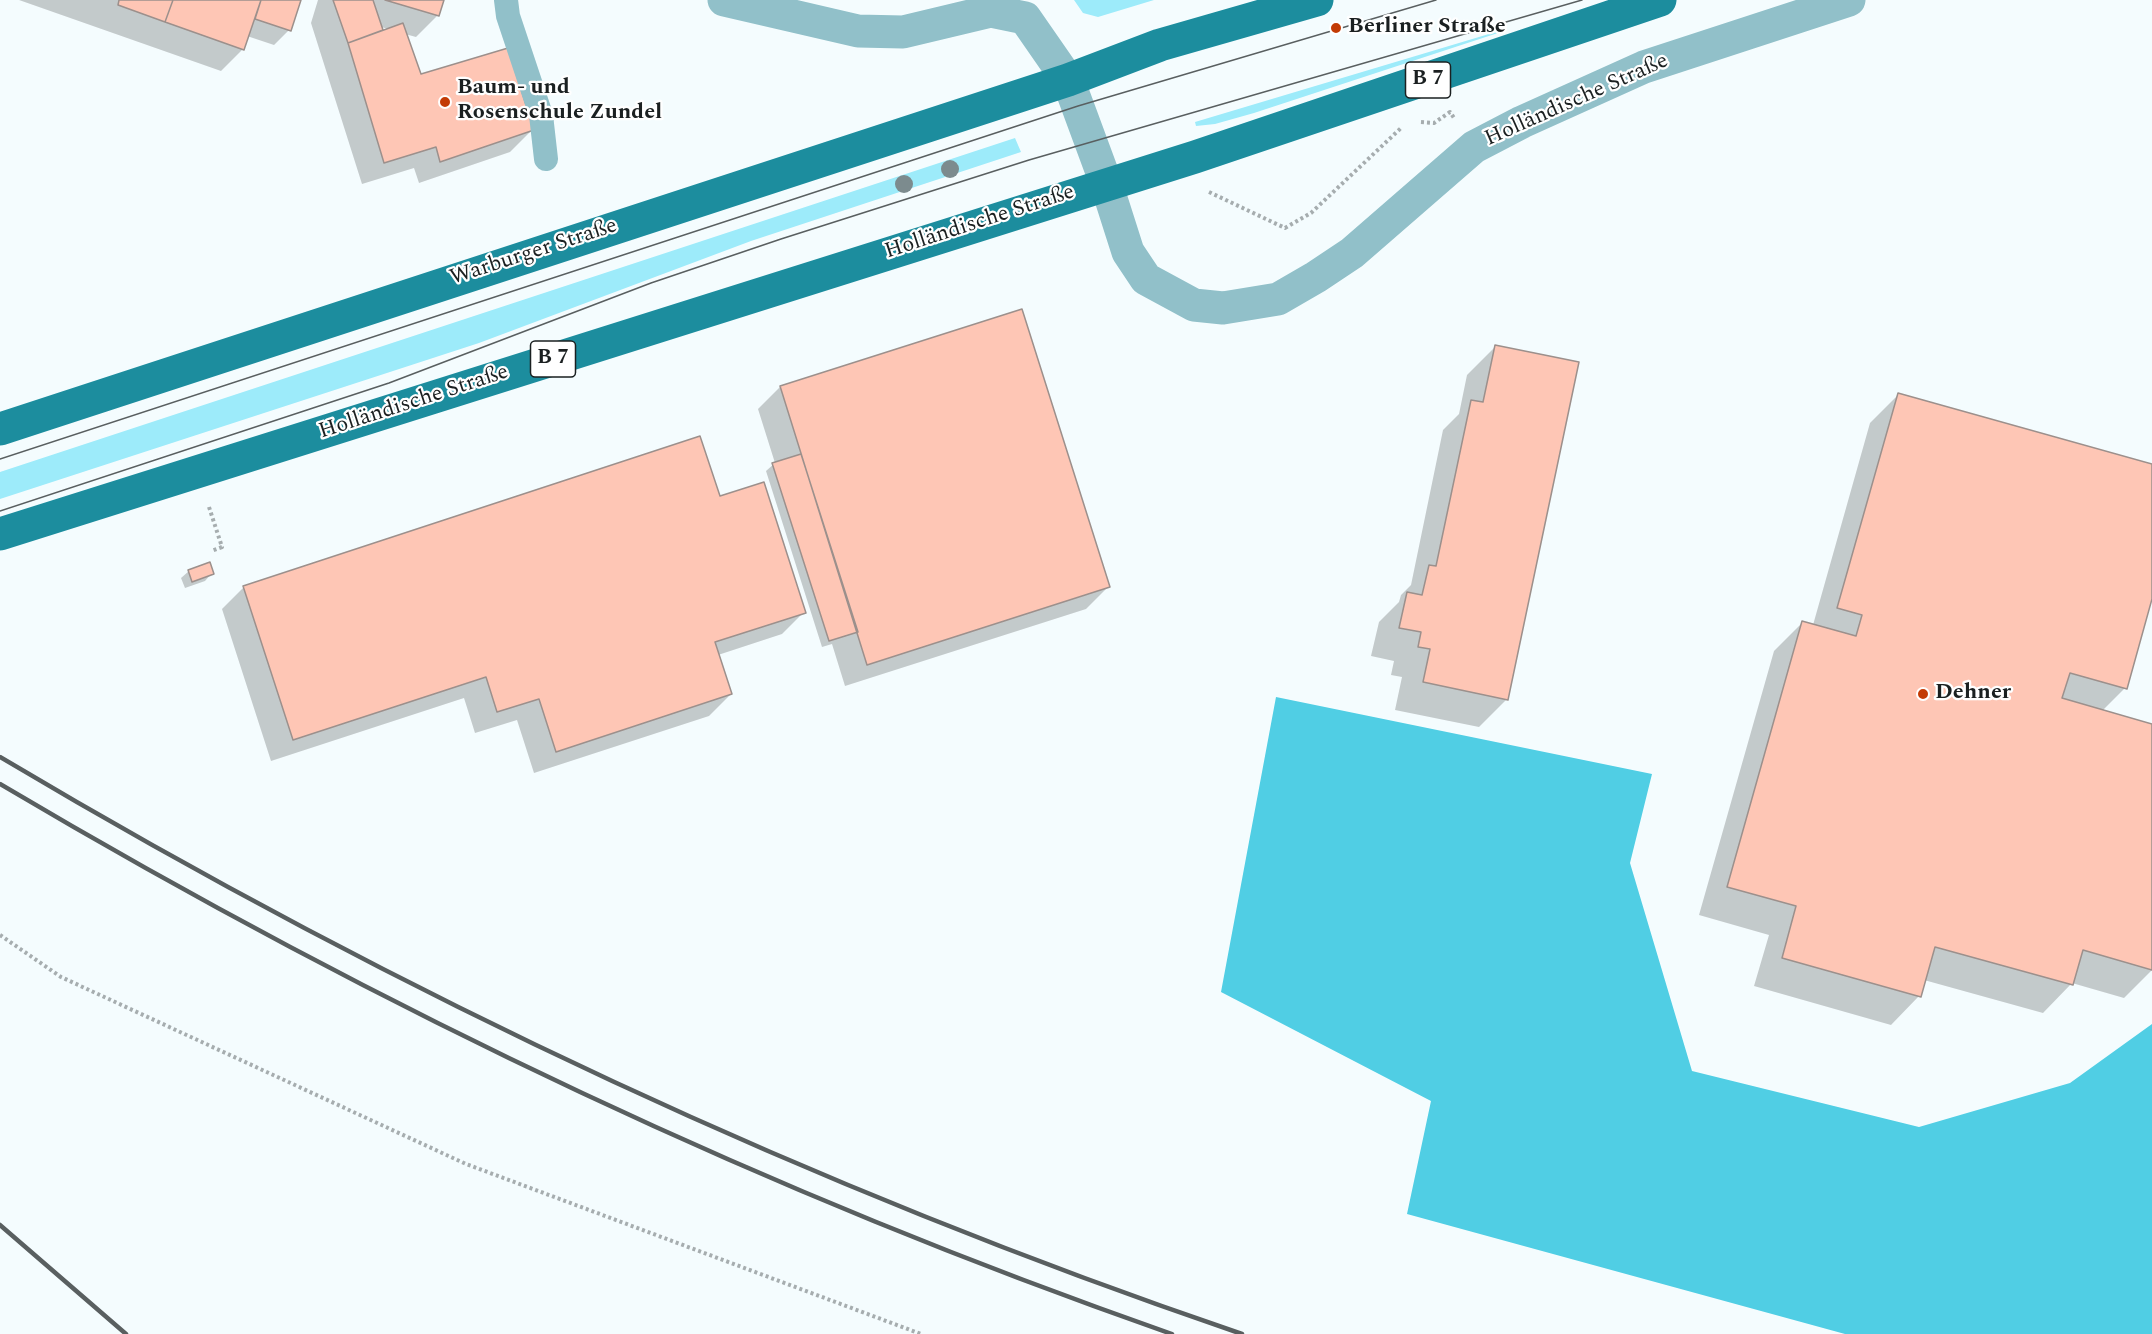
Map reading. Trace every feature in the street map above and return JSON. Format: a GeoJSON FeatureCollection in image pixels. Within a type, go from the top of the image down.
{"type":"FeatureCollection","features":[{"type":"Feature","properties":{"kind":"main road"},"geometry":{"type":"LineString","coordinates":[[1068,80],[1160,45],[1317,0]]}},
{"type":"Feature","properties":{"kind":"main road","name":"B 7"},"geometry":{"type":"LineString","coordinates":[[1106,183],[1195,157],[1660,0]]}},
{"type":"Feature","properties":{"kind":"main road","name":"Warburger Straße"},"geometry":{"type":"LineString","coordinates":[[0,429],[1068,80]]}},
{"type":"Feature","properties":{"kind":"main road","name":"Holländische Straße"},"geometry":{"type":"LineString","coordinates":[[0,534],[1106,183]]}},
{"type":"Feature","properties":{"kind":"street"},"geometry":{"type":"LineString","coordinates":[[724,0],[858,31],[903,32],[991,11],[1025,18],[1068,80],[1106,183]]}},
{"type":"Feature","properties":{"kind":"street","name":"Holländische Straße"},"geometry":{"type":"LineString","coordinates":[[1106,183],[1128,252],[1146,279],[1194,305],[1222,308],[1278,299],[1352,253],[1473,147],[1644,68],[1849,0]]}},
{"type":"Feature","properties":{"kind":"lane"},"geometry":{"type":"LineString","coordinates":[[506,0],[508,16],[541,116],[546,159]]}},
{"type":"Feature","properties":{"kind":"path"},"geometry":{"type":"LineString","coordinates":[[1417,121],[1434,123],[1450,112],[1473,147]]}},
{"type":"Feature","properties":{"kind":"path"},"geometry":{"type":"LineString","coordinates":[[1205,191],[1285,228],[1311,213],[1409,120]]}},
{"type":"Feature","properties":{"kind":"path"},"geometry":{"type":"LineString","coordinates":[[197,472],[222,547],[211,551]]}},
{"type":"Feature","properties":{"kind":"path"},"geometry":{"type":"LineString","coordinates":[[0,935],[61,977],[466,1164],[921,1334]]}},
{"type":"Feature","properties":{"kind":"shaded area"},"geometry":{"type":"Polygon","coordinates":[[[1074,0],[1154,0],[1098,17],[1083,13],[1074,0]]]}},
{"type":"Feature","properties":{"kind":"shaded area"},"geometry":{"type":"Polygon","coordinates":[[[1501,32],[1254,113],[1215,124],[1196,126],[1195,122],[1501,32]]]}},
{"type":"Feature","properties":{"kind":"shaded area"},"geometry":{"type":"Polygon","coordinates":[[[1015,138],[1021,152],[751,241],[479,343],[0,499],[0,472],[1015,138]]]}},
{"type":"Feature","properties":{"kind":"shaded area"},"geometry":{"type":"Polygon","coordinates":[[[1276,697],[1652,774],[1630,863],[1692,1071],[1919,1127],[2070,1083],[2152,1024],[2152,1334],[1845,1334],[1407,1214],[1431,1101],[1221,992],[1276,697]]]}},
{"type":"Feature","properties":{"kind":"building"},"geometry":{"type":"Polygon","coordinates":[[[119,0],[173,0],[165,22],[118,5],[119,0]]]}},
{"type":"Feature","properties":{"kind":"building"},"geometry":{"type":"Polygon","coordinates":[[[173,0],[261,0],[244,50],[165,22],[173,0]]]}},
{"type":"Feature","properties":{"kind":"building"},"geometry":{"type":"Polygon","coordinates":[[[261,0],[301,0],[291,31],[255,19],[261,0]]]}},
{"type":"Feature","properties":{"kind":"building"},"geometry":{"type":"Polygon","coordinates":[[[333,0],[373,0],[383,30],[348,43],[333,0]]]}},
{"type":"Feature","properties":{"kind":"building"},"geometry":{"type":"Polygon","coordinates":[[[385,0],[444,0],[439,16],[385,0]]]}},
{"type":"Feature","properties":{"kind":"building","name":"Baum- und Rosenschule Zundel"},"geometry":{"type":"Polygon","coordinates":[[[403,23],[421,74],[508,48],[534,130],[440,162],[436,147],[384,163],[348,43],[403,23]]]}},
{"type":"Feature","properties":{"kind":"building"},"geometry":{"type":"Polygon","coordinates":[[[1022,309],[1110,587],[867,665],[780,386],[1022,309]]]}},
{"type":"Feature","properties":{"kind":"building"},"geometry":{"type":"Polygon","coordinates":[[[1495,345],[1579,362],[1508,700],[1423,682],[1430,649],[1418,647],[1421,632],[1399,628],[1407,592],[1422,595],[1429,565],[1436,566],[1471,400],[1483,402],[1495,345]]]}},
{"type":"Feature","properties":{"kind":"building","name":"Dehner"},"geometry":{"type":"Polygon","coordinates":[[[1898,393],[2152,464],[2152,599],[2127,689],[2070,673],[2062,698],[2152,724],[2152,970],[2083,950],[2073,985],[1935,947],[1921,997],[1782,958],[1796,906],[1727,887],[1802,621],[1856,636],[1862,615],[1837,608],[1898,393]]]}},
{"type":"Feature","properties":{"kind":"building"},"geometry":{"type":"Polygon","coordinates":[[[700,436],[720,496],[764,482],[806,613],[715,642],[732,694],[556,752],[539,699],[497,712],[486,677],[293,740],[243,586],[700,436]]]}},
{"type":"Feature","properties":{"kind":"building"},"geometry":{"type":"Polygon","coordinates":[[[801,454],[858,632],[829,641],[772,463],[801,454]]]}},
{"type":"Feature","properties":{"kind":"building"},"geometry":{"type":"Polygon","coordinates":[[[210,562],[214,574],[192,582],[188,570],[210,562]]]}},
{"type":"Feature","properties":{"kind":"tram line"},"geometry":{"type":"LineString","coordinates":[[0,459],[1078,106],[1436,0]]}},
{"type":"Feature","properties":{"kind":"tram line"},"geometry":{"type":"LineString","coordinates":[[0,511],[389,383],[651,283],[781,239],[1029,160],[1582,0]]}},
{"type":"Feature","properties":{"kind":"railway"},"geometry":{"type":"LineString","coordinates":[[0,757],[148,843],[299,925],[452,1004],[606,1078],[762,1149],[921,1215],[1080,1277],[1242,1334]]}},
{"type":"Feature","properties":{"kind":"railway"},"geometry":{"type":"LineString","coordinates":[[0,784],[282,943],[572,1088],[720,1156],[869,1219],[1020,1279],[1172,1334]]}},
{"type":"Feature","properties":{"kind":"railway"},"geometry":{"type":"LineString","coordinates":[[0,1225],[126,1334]]}},
{"type":"Feature","properties":{"kind":"place","name":"Berliner Straße"},"geometry":{"type":"Point","coordinates":[1336,28]}},
{"type":"Feature","properties":{"kind":"place","name":"Baum- und Rosenschule Zundel"},"geometry":{"type":"Point","coordinates":[445,102]}},
{"type":"Feature","properties":{"kind":"place","name":"Dehner"},"geometry":{"type":"Point","coordinates":[1923,694]}}]}
